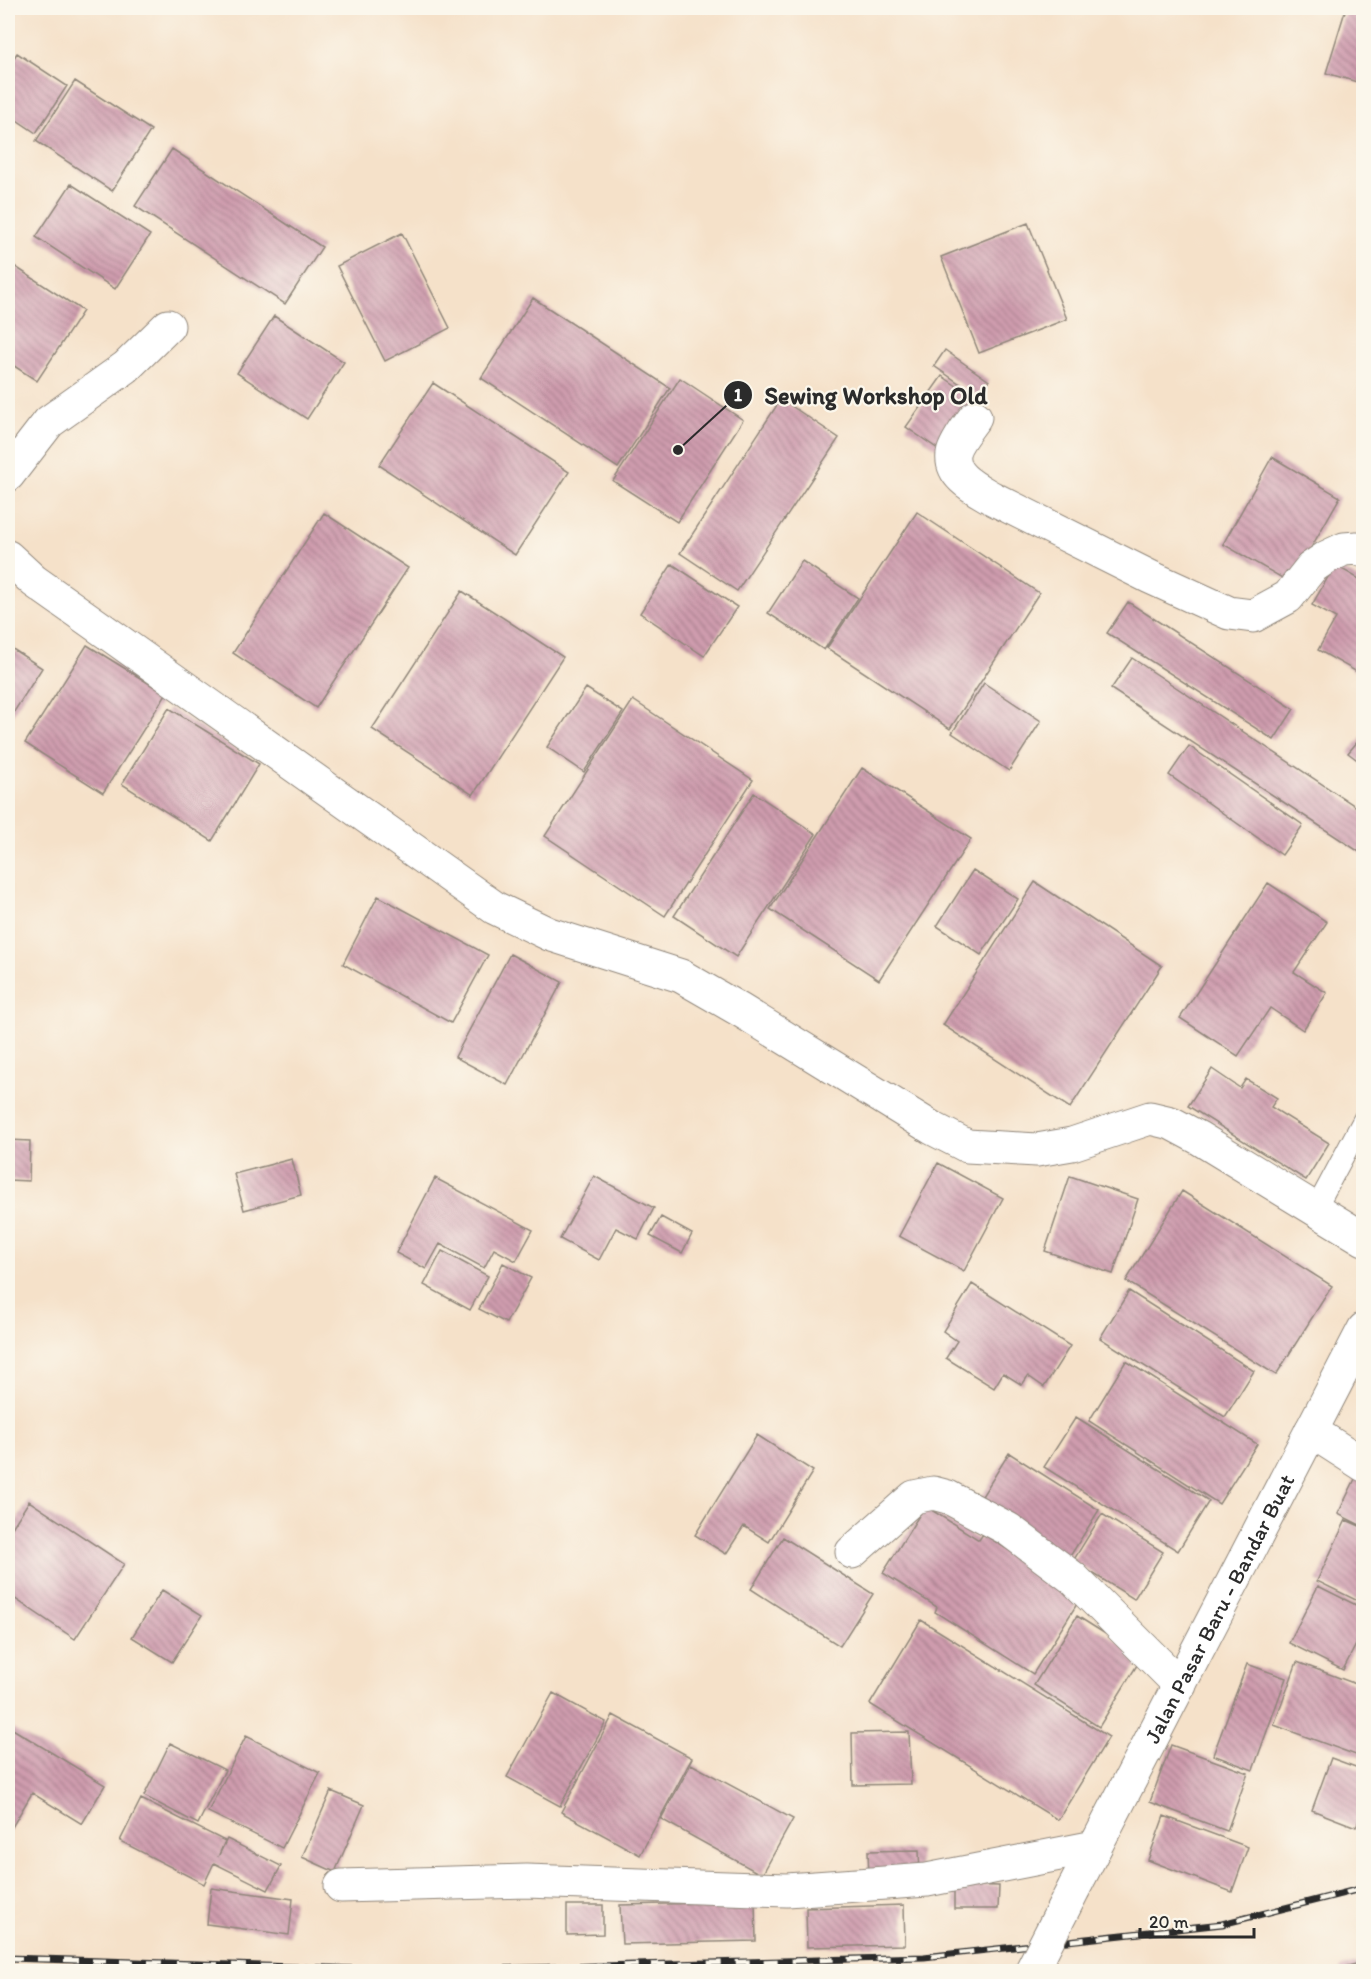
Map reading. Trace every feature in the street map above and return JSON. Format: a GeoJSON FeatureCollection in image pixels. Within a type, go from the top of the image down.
{"type":"FeatureCollection","features":[{"type":"Feature","properties":{"kind":"street"},"geometry":{"type":"LineString","coordinates":[[8,474],[49,422],[126,367],[168,326]]}},
{"type":"Feature","properties":{"kind":"street"},"geometry":{"type":"LineString","coordinates":[[975,417],[952,453],[958,474],[970,485],[1150,577],[1229,613],[1253,616],[1288,597],[1311,568],[1327,557],[1344,549],[1357,548],[1364,551]]}},
{"type":"Feature","properties":{"kind":"street"},"geometry":{"type":"LineString","coordinates":[[8,557],[34,580],[84,617],[495,908],[549,934],[681,976],[932,1128],[967,1146],[1037,1150],[1072,1144],[1150,1118],[1171,1123],[1199,1138],[1364,1239]]}},
{"type":"Feature","properties":{"kind":"street","name":"Jalan Pasar Baru - Bandar Buat"},"geometry":{"type":"LineString","coordinates":[[1030,1971],[1364,1329]]}},
{"type":"Feature","properties":{"kind":"street"},"geometry":{"type":"LineString","coordinates":[[1311,1431],[1364,1465]]}},
{"type":"Feature","properties":{"kind":"street"},"geometry":{"type":"LineString","coordinates":[[852,1552],[914,1497],[933,1493],[948,1497],[1008,1529],[1072,1578],[1180,1685]]}},
{"type":"Feature","properties":{"kind":"street"},"geometry":{"type":"LineString","coordinates":[[340,1886],[526,1881],[787,1890],[927,1881],[1095,1847]]}},
{"type":"Feature","properties":{"kind":"lane"},"geometry":{"type":"LineString","coordinates":[[1315,1210],[1364,1118]]}},
{"type":"Feature","properties":{"kind":"building"},"geometry":{"type":"Polygon","coordinates":[[[1346,8],[1364,8],[1364,84],[1326,73],[1346,8]]]}},
{"type":"Feature","properties":{"kind":"building"},"geometry":{"type":"Polygon","coordinates":[[[17,53],[67,86],[36,133],[8,114],[8,67],[17,53]]]}},
{"type":"Feature","properties":{"kind":"building"},"geometry":{"type":"Polygon","coordinates":[[[75,81],[151,130],[112,191],[36,141],[75,81]]]}},
{"type":"Feature","properties":{"kind":"building"},"geometry":{"type":"Polygon","coordinates":[[[172,149],[322,247],[285,304],[135,206],[172,149]]]}},
{"type":"Feature","properties":{"kind":"building"},"geometry":{"type":"Polygon","coordinates":[[[71,184],[150,235],[115,289],[36,237],[71,184]]]}},
{"type":"Feature","properties":{"kind":"building"},"geometry":{"type":"Polygon","coordinates":[[[1028,223],[1067,319],[979,353],[941,257],[1028,223]]]}},
{"type":"Feature","properties":{"kind":"building"},"geometry":{"type":"Polygon","coordinates":[[[402,233],[450,328],[385,361],[337,266],[402,233]]]}},
{"type":"Feature","properties":{"kind":"building"},"geometry":{"type":"Polygon","coordinates":[[[8,262],[83,311],[37,381],[8,362],[8,262]]]}},
{"type":"Feature","properties":{"kind":"building"},"geometry":{"type":"Polygon","coordinates":[[[533,298],[670,388],[618,468],[481,378],[533,298]]]}},
{"type":"Feature","properties":{"kind":"building"},"geometry":{"type":"Polygon","coordinates":[[[274,316],[344,362],[307,419],[237,373],[274,316]]]}},
{"type":"Feature","properties":{"kind":"building"},"geometry":{"type":"Polygon","coordinates":[[[945,350],[989,381],[978,396],[934,366],[945,350]]]}},
{"type":"Feature","properties":{"kind":"building"},"geometry":{"type":"Polygon","coordinates":[[[942,376],[977,400],[941,451],[906,427],[942,376]]]}},
{"type":"Feature","properties":{"kind":"building"},"geometry":{"type":"Polygon","coordinates":[[[680,378],[743,420],[677,522],[613,481],[680,378]]]}},
{"type":"Feature","properties":{"kind":"building"},"geometry":{"type":"Polygon","coordinates":[[[433,383],[569,472],[515,555],[379,465],[433,383]]]}},
{"type":"Feature","properties":{"kind":"building"},"geometry":{"type":"Polygon","coordinates":[[[781,399],[839,438],[737,591],[680,553],[781,399]]]}},
{"type":"Feature","properties":{"kind":"building"},"geometry":{"type":"Polygon","coordinates":[[[1272,457],[1340,497],[1291,583],[1223,544],[1272,457]]]}},
{"type":"Feature","properties":{"kind":"building"},"geometry":{"type":"Polygon","coordinates":[[[917,512],[1039,593],[950,729],[827,648],[917,512]]]}},
{"type":"Feature","properties":{"kind":"building"},"geometry":{"type":"Polygon","coordinates":[[[324,513],[408,568],[316,708],[233,653],[324,513]]]}},
{"type":"Feature","properties":{"kind":"building"},"geometry":{"type":"Polygon","coordinates":[[[802,561],[858,598],[824,650],[768,613],[802,561]]]}},
{"type":"Feature","properties":{"kind":"building"},"geometry":{"type":"Polygon","coordinates":[[[672,564],[737,607],[704,656],[640,613],[672,564]]]}},
{"type":"Feature","properties":{"kind":"building"},"geometry":{"type":"Polygon","coordinates":[[[1335,565],[1359,579],[1364,570],[1364,676],[1318,650],[1336,618],[1312,605],[1335,565]]]}},
{"type":"Feature","properties":{"kind":"building"},"geometry":{"type":"Polygon","coordinates":[[[462,591],[563,657],[473,795],[372,729],[462,591]]]}},
{"type":"Feature","properties":{"kind":"building"},"geometry":{"type":"Polygon","coordinates":[[[1128,602],[1294,709],[1274,740],[1107,633],[1128,602]]]}},
{"type":"Feature","properties":{"kind":"building"},"geometry":{"type":"Polygon","coordinates":[[[87,645],[166,694],[103,793],[25,743],[87,645]]]}},
{"type":"Feature","properties":{"kind":"building"},"geometry":{"type":"Polygon","coordinates":[[[8,646],[42,668],[12,715],[8,712],[8,646]]]}},
{"type":"Feature","properties":{"kind":"building"},"geometry":{"type":"Polygon","coordinates":[[[1132,658],[1364,812],[1364,855],[1111,689],[1132,658]]]}},
{"type":"Feature","properties":{"kind":"building"},"geometry":{"type":"Polygon","coordinates":[[[984,683],[1041,721],[1009,771],[952,733],[984,683]]]}},
{"type":"Feature","properties":{"kind":"building"},"geometry":{"type":"Polygon","coordinates":[[[586,688],[623,712],[584,772],[547,747],[586,688]]]}},
{"type":"Feature","properties":{"kind":"building"},"geometry":{"type":"Polygon","coordinates":[[[633,700],[753,780],[665,916],[545,836],[633,700]]]}},
{"type":"Feature","properties":{"kind":"building"},"geometry":{"type":"Polygon","coordinates":[[[169,708],[259,764],[212,841],[122,784],[169,708]]]}},
{"type":"Feature","properties":{"kind":"building"},"geometry":{"type":"Polygon","coordinates":[[[1364,734],[1364,765],[1348,753],[1364,734]]]}},
{"type":"Feature","properties":{"kind":"building"},"geometry":{"type":"Polygon","coordinates":[[[1189,746],[1303,825],[1282,855],[1169,775],[1189,746]]]}},
{"type":"Feature","properties":{"kind":"building"},"geometry":{"type":"Polygon","coordinates":[[[862,768],[971,839],[879,980],[770,909],[862,768]]]}},
{"type":"Feature","properties":{"kind":"building"},"geometry":{"type":"Polygon","coordinates":[[[754,793],[816,834],[736,957],[674,916],[754,793]]]}},
{"type":"Feature","properties":{"kind":"building"},"geometry":{"type":"Polygon","coordinates":[[[973,870],[1018,899],[981,955],[937,926],[973,870]]]}},
{"type":"Feature","properties":{"kind":"building"},"geometry":{"type":"Polygon","coordinates":[[[1035,882],[1162,966],[1070,1108],[943,1025],[1035,882]]]}},
{"type":"Feature","properties":{"kind":"building"},"geometry":{"type":"Polygon","coordinates":[[[1268,883],[1327,922],[1294,972],[1327,993],[1303,1030],[1270,1008],[1238,1056],[1180,1018],[1268,883]]]}},
{"type":"Feature","properties":{"kind":"building"},"geometry":{"type":"Polygon","coordinates":[[[378,896],[488,955],[451,1023],[343,964],[378,896]]]}},
{"type":"Feature","properties":{"kind":"building"},"geometry":{"type":"Polygon","coordinates":[[[510,954],[562,982],[507,1085],[455,1057],[510,954]]]}},
{"type":"Feature","properties":{"kind":"building"},"geometry":{"type":"Polygon","coordinates":[[[1212,1069],[1240,1088],[1246,1079],[1277,1098],[1271,1107],[1329,1143],[1306,1180],[1188,1106],[1212,1069]]]}},
{"type":"Feature","properties":{"kind":"building"},"geometry":{"type":"Polygon","coordinates":[[[8,1140],[30,1141],[29,1181],[8,1180],[8,1140]]]}},
{"type":"Feature","properties":{"kind":"building"},"geometry":{"type":"Polygon","coordinates":[[[292,1159],[301,1195],[244,1210],[234,1174],[292,1159]]]}},
{"type":"Feature","properties":{"kind":"building"},"geometry":{"type":"Polygon","coordinates":[[[938,1163],[1003,1198],[964,1271],[899,1236],[938,1163]]]}},
{"type":"Feature","properties":{"kind":"building"},"geometry":{"type":"Polygon","coordinates":[[[594,1176],[654,1208],[638,1239],[616,1228],[599,1260],[560,1239],[594,1176]]]}},
{"type":"Feature","properties":{"kind":"building"},"geometry":{"type":"Polygon","coordinates":[[[1070,1176],[1138,1199],[1113,1274],[1045,1251],[1070,1176]]]}},
{"type":"Feature","properties":{"kind":"building"},"geometry":{"type":"Polygon","coordinates":[[[435,1178],[533,1230],[516,1261],[494,1249],[484,1268],[440,1244],[426,1269],[396,1253],[435,1178]]]}},
{"type":"Feature","properties":{"kind":"building"},"geometry":{"type":"Polygon","coordinates":[[[1182,1191],[1332,1286],[1276,1375],[1126,1281],[1182,1191]]]}},
{"type":"Feature","properties":{"kind":"building"},"geometry":{"type":"Polygon","coordinates":[[[661,1217],[692,1234],[682,1253],[650,1236],[661,1217]]]}},
{"type":"Feature","properties":{"kind":"building"},"geometry":{"type":"Polygon","coordinates":[[[442,1251],[488,1276],[470,1310],[424,1285],[442,1251]]]}},
{"type":"Feature","properties":{"kind":"building"},"geometry":{"type":"Polygon","coordinates":[[[503,1263],[531,1278],[506,1323],[479,1309],[503,1263]]]}},
{"type":"Feature","properties":{"kind":"building"},"geometry":{"type":"Polygon","coordinates":[[[972,1284],[1070,1346],[1044,1387],[1028,1376],[1022,1385],[1003,1373],[994,1388],[946,1358],[957,1341],[943,1331],[972,1284]]]}},
{"type":"Feature","properties":{"kind":"building"},"geometry":{"type":"Polygon","coordinates":[[[1129,1291],[1254,1371],[1225,1417],[1100,1338],[1129,1291]]]}},
{"type":"Feature","properties":{"kind":"building"},"geometry":{"type":"Polygon","coordinates":[[[1126,1361],[1257,1444],[1219,1504],[1089,1421],[1126,1361]]]}},
{"type":"Feature","properties":{"kind":"building"},"geometry":{"type":"Polygon","coordinates":[[[1076,1417],[1209,1501],[1178,1551],[1044,1467],[1076,1417]]]}},
{"type":"Feature","properties":{"kind":"building"},"geometry":{"type":"Polygon","coordinates":[[[757,1435],[813,1471],[769,1542],[744,1526],[726,1554],[695,1535],[757,1435]]]}},
{"type":"Feature","properties":{"kind":"building"},"geometry":{"type":"Polygon","coordinates":[[[1009,1453],[1099,1510],[1069,1558],[979,1501],[1009,1453]]]}},
{"type":"Feature","properties":{"kind":"building"},"geometry":{"type":"Polygon","coordinates":[[[1357,1475],[1364,1478],[1364,1527],[1338,1514],[1357,1475]]]}},
{"type":"Feature","properties":{"kind":"building"},"geometry":{"type":"Polygon","coordinates":[[[29,1501],[124,1564],[75,1639],[8,1594],[8,1534],[29,1501]]]}},
{"type":"Feature","properties":{"kind":"building"},"geometry":{"type":"Polygon","coordinates":[[[925,1506],[979,1540],[983,1534],[1082,1596],[1033,1674],[935,1612],[937,1607],[883,1573],[925,1506]]]}},
{"type":"Feature","properties":{"kind":"building"},"geometry":{"type":"Polygon","coordinates":[[[1102,1514],[1163,1552],[1134,1599],[1073,1561],[1102,1514]]]}},
{"type":"Feature","properties":{"kind":"building"},"geometry":{"type":"Polygon","coordinates":[[[1346,1520],[1364,1528],[1364,1604],[1317,1581],[1346,1520]]]}},
{"type":"Feature","properties":{"kind":"building"},"geometry":{"type":"Polygon","coordinates":[[[783,1537],[873,1594],[840,1646],[751,1589],[783,1537]]]}},
{"type":"Feature","properties":{"kind":"building"},"geometry":{"type":"Polygon","coordinates":[[[1318,1586],[1364,1609],[1364,1629],[1343,1670],[1289,1643],[1318,1586]]]}},
{"type":"Feature","properties":{"kind":"building"},"geometry":{"type":"Polygon","coordinates":[[[162,1590],[202,1615],[172,1662],[132,1637],[162,1590]]]}},
{"type":"Feature","properties":{"kind":"building"},"geometry":{"type":"Polygon","coordinates":[[[1077,1616],[1142,1657],[1099,1727],[1034,1685],[1077,1616]]]}},
{"type":"Feature","properties":{"kind":"building"},"geometry":{"type":"Polygon","coordinates":[[[921,1620],[1109,1737],[1058,1820],[870,1704],[921,1620]]]}},
{"type":"Feature","properties":{"kind":"building"},"geometry":{"type":"Polygon","coordinates":[[[1297,1662],[1364,1687],[1364,1758],[1274,1725],[1297,1662]]]}},
{"type":"Feature","properties":{"kind":"building"},"geometry":{"type":"Polygon","coordinates":[[[1247,1664],[1286,1678],[1253,1770],[1213,1755],[1247,1664]]]}},
{"type":"Feature","properties":{"kind":"building"},"geometry":{"type":"Polygon","coordinates":[[[553,1693],[606,1722],[560,1806],[507,1777],[553,1693]]]}},
{"type":"Feature","properties":{"kind":"building"},"geometry":{"type":"Polygon","coordinates":[[[613,1715],[692,1758],[640,1855],[561,1812],[613,1715]]]}},
{"type":"Feature","properties":{"kind":"building"},"geometry":{"type":"Polygon","coordinates":[[[11,1728],[105,1785],[82,1824],[32,1793],[8,1834],[8,1733],[11,1728]]]}},
{"type":"Feature","properties":{"kind":"building"},"geometry":{"type":"Polygon","coordinates":[[[909,1732],[911,1784],[853,1785],[852,1733],[909,1732]]]}},
{"type":"Feature","properties":{"kind":"building"},"geometry":{"type":"Polygon","coordinates":[[[246,1736],[320,1773],[282,1848],[208,1812],[246,1736]]]}},
{"type":"Feature","properties":{"kind":"building"},"geometry":{"type":"Polygon","coordinates":[[[170,1743],[225,1770],[198,1824],[144,1796],[170,1743]]]}},
{"type":"Feature","properties":{"kind":"building"},"geometry":{"type":"Polygon","coordinates":[[[1171,1745],[1248,1773],[1227,1831],[1150,1802],[1171,1745]]]}},
{"type":"Feature","properties":{"kind":"building"},"geometry":{"type":"Polygon","coordinates":[[[1331,1758],[1364,1770],[1364,1807],[1356,1827],[1312,1810],[1331,1758]]]}},
{"type":"Feature","properties":{"kind":"building"},"geometry":{"type":"Polygon","coordinates":[[[691,1764],[793,1819],[762,1875],[661,1819],[691,1764]]]}},
{"type":"Feature","properties":{"kind":"building"},"geometry":{"type":"Polygon","coordinates":[[[331,1791],[364,1805],[335,1872],[302,1857],[331,1791]]]}},
{"type":"Feature","properties":{"kind":"building"},"geometry":{"type":"Polygon","coordinates":[[[141,1799],[225,1841],[218,1857],[227,1839],[281,1866],[268,1890],[214,1863],[204,1884],[120,1841],[141,1799]]]}},
{"type":"Feature","properties":{"kind":"building"},"geometry":{"type":"Polygon","coordinates":[[[1164,1816],[1248,1847],[1232,1892],[1148,1860],[1164,1816]]]}},
{"type":"Feature","properties":{"kind":"building"},"geometry":{"type":"Polygon","coordinates":[[[919,1850],[920,1875],[869,1876],[868,1851],[919,1850]]]}},
{"type":"Feature","properties":{"kind":"building"},"geometry":{"type":"Polygon","coordinates":[[[954,1885],[999,1886],[998,1909],[954,1909],[954,1885]]]}},
{"type":"Feature","properties":{"kind":"building"},"geometry":{"type":"Polygon","coordinates":[[[211,1888],[293,1899],[289,1935],[207,1924],[211,1888]]]}},
{"type":"Feature","properties":{"kind":"building"},"geometry":{"type":"Polygon","coordinates":[[[755,1902],[756,1941],[622,1944],[620,1905],[755,1902]]]}},
{"type":"Feature","properties":{"kind":"building"},"geometry":{"type":"Polygon","coordinates":[[[567,1905],[603,1905],[603,1934],[567,1935],[567,1905]]]}},
{"type":"Feature","properties":{"kind":"building"},"geometry":{"type":"Polygon","coordinates":[[[904,1905],[905,1945],[807,1947],[806,1908],[904,1905]]]}},
{"type":"Feature","properties":{"kind":"building"},"geometry":{"type":"Polygon","coordinates":[[[1364,1962],[1364,1972],[1341,1972],[1340,1968],[1364,1962]]]}},
{"type":"Feature","properties":{"kind":"railway"},"geometry":{"type":"LineString","coordinates":[[8,1958],[422,1971],[924,1957],[1222,1924],[1364,1888]]}},
{"type":"Feature","properties":{"kind":"place","name":"Sewing Workshop Old"},"geometry":{"type":"Point","coordinates":[678,450]}}]}
